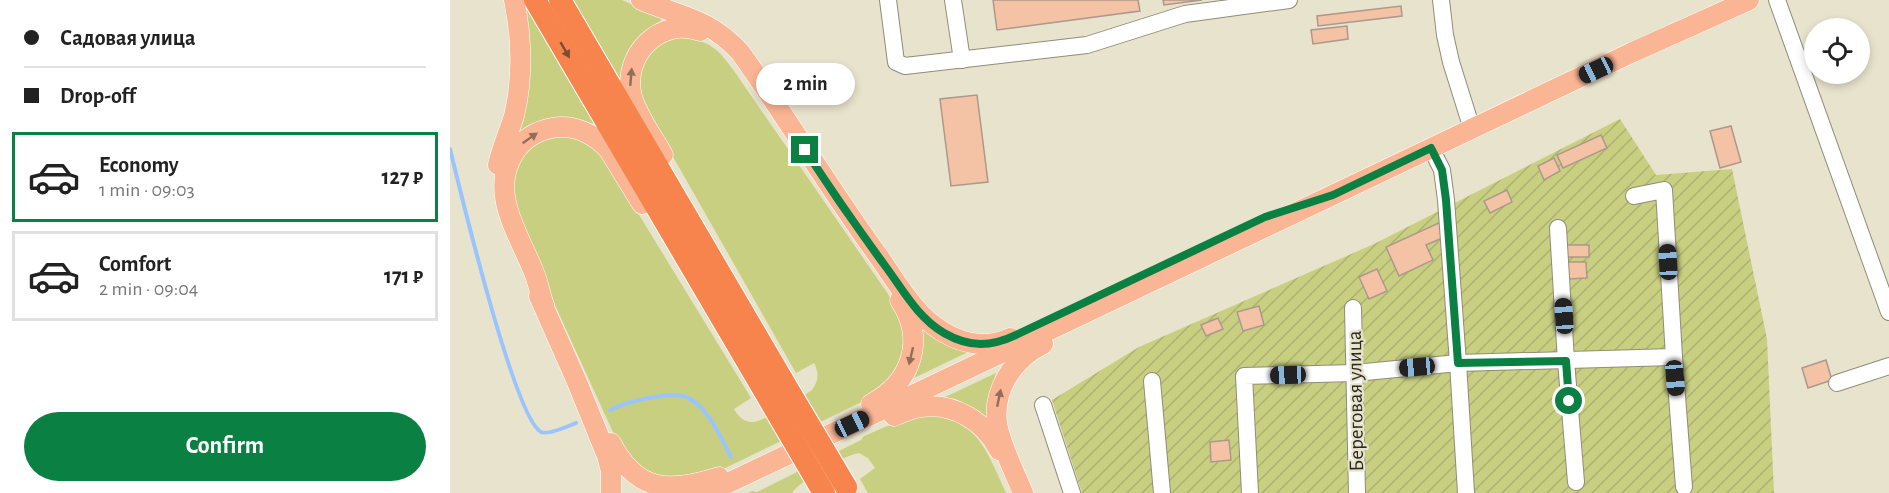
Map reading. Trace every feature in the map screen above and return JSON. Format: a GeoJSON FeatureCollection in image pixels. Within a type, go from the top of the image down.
{"type":"FeatureCollection","features":[{"type":"Feature","properties":{"kind":"highway"},"geometry":{"type":"LineString","coordinates":[[535,0],[774,386],[848,490]]}},
{"type":"Feature","properties":{"kind":"highway"},"geometry":{"type":"LineString","coordinates":[[560,0],[758,359]]}},
{"type":"Feature","properties":{"kind":"highway"},"geometry":{"type":"LineString","coordinates":[[774,386],[824,493]]}},
{"type":"Feature","properties":{"kind":"main road"},"geometry":{"type":"LineString","coordinates":[[514,0],[519,33],[519,87],[514,115],[497,165],[495,187],[499,208],[505,226],[544,305],[609,463],[612,479],[610,493]]}},
{"type":"Feature","properties":{"kind":"main road"},"geometry":{"type":"LineString","coordinates":[[641,0],[705,24],[726,37],[740,52],[858,228],[924,318],[945,333],[969,343],[987,345],[997,343],[1265,217],[1333,195]]}},
{"type":"Feature","properties":{"kind":"main road"},"geometry":{"type":"LineString","coordinates":[[707,493],[1632,52],[1749,0]]}},
{"type":"Feature","properties":{"kind":"main road"},"geometry":{"type":"LineString","coordinates":[[758,359],[746,298],[635,106],[630,78],[638,54],[643,46],[657,34],[671,28],[689,28],[706,33],[721,43],[736,58],[783,125],[805,150]]}},
{"type":"Feature","properties":{"kind":"main road"},"geometry":{"type":"LineString","coordinates":[[544,305],[535,273],[507,207],[504,181],[508,162],[523,143],[538,132],[557,127],[569,127],[587,132],[609,150],[712,319],[758,359]]}},
{"type":"Feature","properties":{"kind":"main road"},"geometry":{"type":"LineString","coordinates":[[1023,493],[999,432],[997,418],[998,400],[1003,383],[1021,359],[1034,349],[1279,232],[1333,195]]}},
{"type":"Feature","properties":{"kind":"main road"},"geometry":{"type":"LineString","coordinates":[[832,434],[897,385],[908,368],[913,347],[913,330],[908,314],[858,228]]}},
{"type":"Feature","properties":{"kind":"main road"},"geometry":{"type":"LineString","coordinates":[[577,382],[619,458],[631,473],[645,482],[672,489],[691,487],[746,465],[779,459]]}},
{"type":"Feature","properties":{"kind":"main road"},"geometry":{"type":"LineString","coordinates":[[832,434],[870,427],[914,408],[928,406],[949,408],[968,416],[989,435],[1018,493]]}},
{"type":"Feature","properties":{"kind":"main road"},"geometry":{"type":"LineString","coordinates":[[730,493],[755,480],[779,459]]}},
{"type":"Feature","properties":{"kind":"street"},"geometry":{"type":"LineString","coordinates":[[888,0],[896,62],[905,66],[1086,45],[1185,14],[1288,0]]}},
{"type":"Feature","properties":{"kind":"street"},"geometry":{"type":"LineString","coordinates":[[953,0],[962,60]]}},
{"type":"Feature","properties":{"kind":"street"},"geometry":{"type":"LineString","coordinates":[[1441,0],[1451,62],[1472,129]]}},
{"type":"Feature","properties":{"kind":"street"},"geometry":{"type":"LineString","coordinates":[[1777,0],[1889,312]]}},
{"type":"Feature","properties":{"kind":"street"},"geometry":{"type":"LineString","coordinates":[[1431,148],[1442,170],[1446,200],[1466,493]]}},
{"type":"Feature","properties":{"kind":"street"},"geometry":{"type":"LineString","coordinates":[[1634,196],[1664,190],[1684,487]]}},
{"type":"Feature","properties":{"kind":"street"},"geometry":{"type":"LineString","coordinates":[[1558,228],[1576,482]]}},
{"type":"Feature","properties":{"kind":"street","name":"Береговая улица"},"geometry":{"type":"LineString","coordinates":[[1353,308],[1357,493]]}},
{"type":"Feature","properties":{"kind":"street"},"geometry":{"type":"LineString","coordinates":[[1250,493],[1244,376],[1355,373],[1458,363],[1674,357]]}},
{"type":"Feature","properties":{"kind":"street"},"geometry":{"type":"LineString","coordinates":[[1837,383],[1889,366]]}},
{"type":"Feature","properties":{"kind":"street"},"geometry":{"type":"LineString","coordinates":[[1152,381],[1162,493]]}},
{"type":"Feature","properties":{"kind":"street"},"geometry":{"type":"LineString","coordinates":[[1043,405],[1072,493]]}},
{"type":"Feature","properties":{"kind":"green space"},"geometry":{"type":"Polygon","coordinates":[[[573,0],[622,0],[662,18],[650,29],[622,80],[619,77],[573,0]]]}},
{"type":"Feature","properties":{"kind":"green space"},"geometry":{"type":"Polygon","coordinates":[[[524,1],[595,124],[572,118],[557,118],[517,135],[524,1]]]}},
{"type":"Feature","properties":{"kind":"green space"},"geometry":{"type":"Polygon","coordinates":[[[679,37],[697,40],[711,46],[734,71],[888,294],[903,329],[904,353],[897,373],[872,397],[715,473],[655,479],[623,454],[517,222],[510,178],[524,151],[543,138],[564,136],[583,140],[608,164],[751,398],[734,409],[739,416],[746,421],[758,421],[812,390],[818,376],[814,363],[796,373],[643,104],[641,81],[645,62],[658,47],[679,37]]]}},
{"type":"Feature","properties":{"kind":"green space"},"geometry":{"type":"Polygon","coordinates":[[[1620,119],[1656,175],[1732,169],[1767,339],[1774,493],[1082,493],[1052,400],[1139,347],[1374,244],[1620,119]]]}},
{"type":"Feature","properties":{"kind":"green space"},"geometry":{"type":"Polygon","coordinates":[[[922,330],[940,341],[968,352],[914,378],[922,330]]]}},
{"type":"Feature","properties":{"kind":"green space"},"geometry":{"type":"Polygon","coordinates":[[[996,373],[988,402],[988,422],[943,398],[996,373]]]}},
{"type":"Feature","properties":{"kind":"green space"},"geometry":{"type":"Polygon","coordinates":[[[911,416],[949,419],[972,433],[988,454],[1006,493],[868,493],[860,479],[875,468],[868,458],[859,453],[822,469],[792,493],[748,493],[757,492],[861,440],[864,436],[911,416]]]}},
{"type":"Feature","properties":{"kind":"building"},"geometry":{"type":"Polygon","coordinates":[[[993,0],[1138,0],[1140,11],[997,30],[993,0]]]}},
{"type":"Feature","properties":{"kind":"building"},"geometry":{"type":"Polygon","coordinates":[[[1163,0],[1202,0],[1164,5],[1163,0]]]}},
{"type":"Feature","properties":{"kind":"building"},"geometry":{"type":"Polygon","coordinates":[[[1401,6],[1402,16],[1318,26],[1317,16],[1401,6]]]}},
{"type":"Feature","properties":{"kind":"building"},"geometry":{"type":"Polygon","coordinates":[[[1347,26],[1348,39],[1313,44],[1311,30],[1347,26]]]}},
{"type":"Feature","properties":{"kind":"building"},"geometry":{"type":"Polygon","coordinates":[[[977,95],[988,182],[951,186],[940,99],[977,95]]]}},
{"type":"Feature","properties":{"kind":"building"},"geometry":{"type":"Polygon","coordinates":[[[1731,126],[1741,162],[1720,168],[1710,131],[1731,126]]]}},
{"type":"Feature","properties":{"kind":"building"},"geometry":{"type":"Polygon","coordinates":[[[1601,135],[1607,148],[1563,168],[1557,155],[1601,135]]]}},
{"type":"Feature","properties":{"kind":"building"},"geometry":{"type":"Polygon","coordinates":[[[1554,158],[1560,171],[1544,180],[1538,166],[1554,158]]]}},
{"type":"Feature","properties":{"kind":"building"},"geometry":{"type":"Polygon","coordinates":[[[1507,190],[1512,202],[1490,213],[1484,201],[1507,190]]]}},
{"type":"Feature","properties":{"kind":"building"},"geometry":{"type":"Polygon","coordinates":[[[1441,222],[1447,236],[1426,245],[1433,260],[1399,276],[1386,247],[1441,222]]]}},
{"type":"Feature","properties":{"kind":"building"},"geometry":{"type":"Polygon","coordinates":[[[1567,245],[1589,245],[1589,257],[1567,257],[1567,245]]]}},
{"type":"Feature","properties":{"kind":"building"},"geometry":{"type":"Polygon","coordinates":[[[1567,262],[1586,262],[1587,278],[1568,279],[1567,262]]]}},
{"type":"Feature","properties":{"kind":"building"},"geometry":{"type":"Polygon","coordinates":[[[1377,269],[1387,291],[1369,299],[1359,277],[1377,269]]]}},
{"type":"Feature","properties":{"kind":"building"},"geometry":{"type":"Polygon","coordinates":[[[1259,306],[1264,325],[1243,331],[1237,312],[1259,306]]]}},
{"type":"Feature","properties":{"kind":"building"},"geometry":{"type":"Polygon","coordinates":[[[1218,318],[1223,329],[1206,336],[1201,325],[1218,318]]]}},
{"type":"Feature","properties":{"kind":"building"},"geometry":{"type":"Polygon","coordinates":[[[1826,360],[1832,380],[1808,388],[1802,368],[1826,360]]]}},
{"type":"Feature","properties":{"kind":"building"},"geometry":{"type":"Polygon","coordinates":[[[1229,440],[1231,460],[1211,462],[1210,442],[1229,440]]]}},
{"type":"Feature","properties":{"kind":"waterway"},"geometry":{"type":"LineString","coordinates":[[450,149],[503,347],[530,417],[544,433],[576,423]]}},
{"type":"Feature","properties":{"kind":"waterway"},"geometry":{"type":"LineString","coordinates":[[610,410],[643,399],[669,395],[683,396],[699,405],[706,413],[731,457]]}},
{"type":"Feature","properties":{"kind":"route"},"geometry":{"type":"LineString","coordinates":[[805,150],[858,228],[924,318],[955,338],[969,343],[987,345],[1018,334],[1265,217],[1333,195],[1431,148],[1442,170],[1446,200],[1458,363],[1566,361],[1569,401]]}}]}
